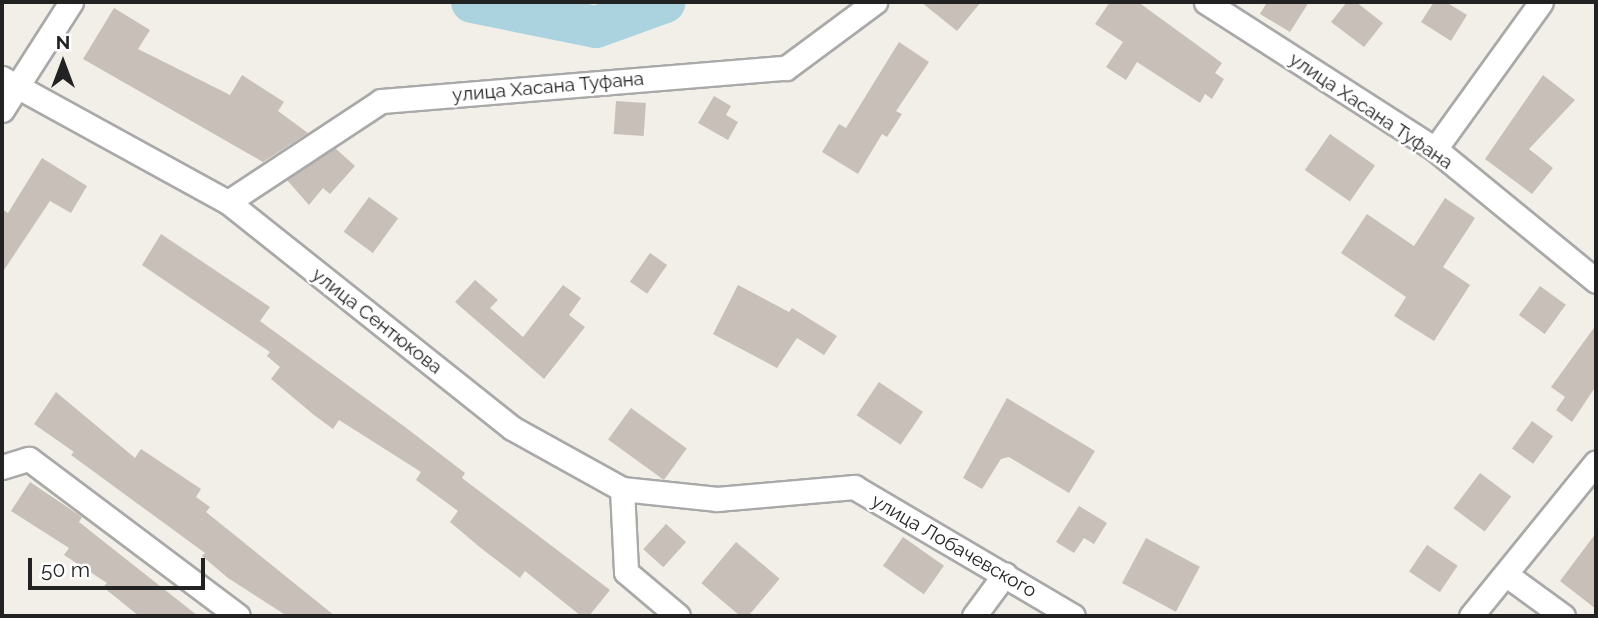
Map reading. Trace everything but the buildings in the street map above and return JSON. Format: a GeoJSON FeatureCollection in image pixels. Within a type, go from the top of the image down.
{"type":"FeatureCollection","features":[{"type":"Feature","properties":{"kind":"street"},"geometry":{"type":"LineString","coordinates":[[2,110],[9,84],[71,2]]}},
{"type":"Feature","properties":{"kind":"street","name":"улица Хасана Туфана"},"geometry":{"type":"LineString","coordinates":[[228,202],[381,101],[786,68],[875,2]]}},
{"type":"Feature","properties":{"kind":"street","name":"улица Хасана Туфана"},"geometry":{"type":"LineString","coordinates":[[1206,2],[1435,149],[1596,281]]}},
{"type":"Feature","properties":{"kind":"street"},"geometry":{"type":"LineString","coordinates":[[1435,149],[1541,2]]}},
{"type":"Feature","properties":{"kind":"street","name":"улица Сентюкова"},"geometry":{"type":"LineString","coordinates":[[9,84],[228,202],[512,428],[622,489]]}},
{"type":"Feature","properties":{"kind":"street"},"geometry":{"type":"LineString","coordinates":[[2,467],[29,459],[238,616]]}},
{"type":"Feature","properties":{"kind":"street"},"geometry":{"type":"LineString","coordinates":[[1471,616],[1508,576],[1596,462]]}},
{"type":"Feature","properties":{"kind":"street","name":"улица Лобачевского"},"geometry":{"type":"LineString","coordinates":[[622,489],[717,499],[854,487],[1073,616]]}},
{"type":"Feature","properties":{"kind":"street"},"geometry":{"type":"LineString","coordinates":[[622,489],[626,572],[678,616]]}},
{"type":"Feature","properties":{"kind":"street"},"geometry":{"type":"LineString","coordinates":[[974,616],[1005,574]]}},
{"type":"Feature","properties":{"kind":"street"},"geometry":{"type":"LineString","coordinates":[[1508,576],[1563,616]]}},
{"type":"Feature","properties":{"kind":"waterway"},"geometry":{"type":"LineString","coordinates":[[472,2],[596,27],[665,2]]}}]}
